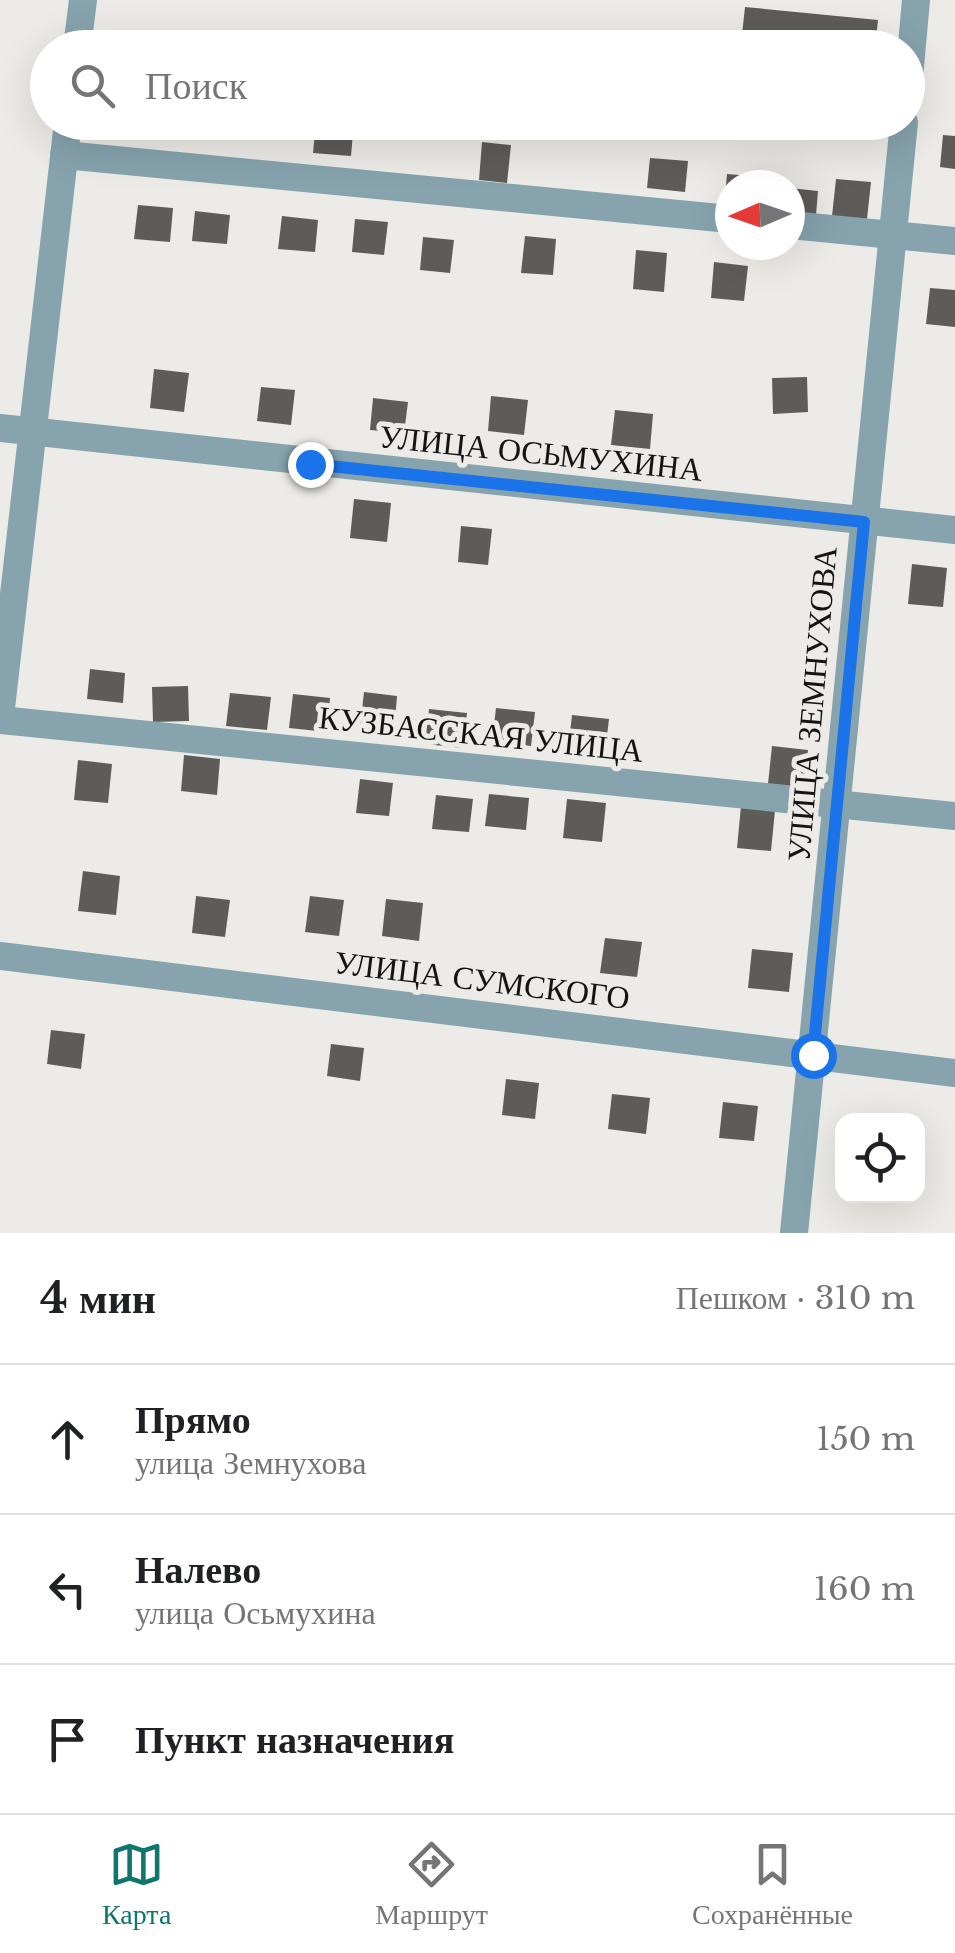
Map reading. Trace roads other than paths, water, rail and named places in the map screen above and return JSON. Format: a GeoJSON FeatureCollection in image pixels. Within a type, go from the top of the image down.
{"type":"FeatureCollection","features":[{"type":"Feature","properties":{"kind":"street"},"geometry":{"type":"LineString","coordinates":[[79,30],[83,0]]}},
{"type":"Feature","properties":{"kind":"street"},"geometry":{"type":"LineString","coordinates":[[913,30],[916,0]]}},
{"type":"Feature","properties":{"kind":"street"},"geometry":{"type":"LineString","coordinates":[[0,719],[3,660],[66,140]]}},
{"type":"Feature","properties":{"kind":"street","name":"УЛИЦА ЗЕМНУХОВА"},"geometry":{"type":"LineString","coordinates":[[794,1233],[902,140]]}},
{"type":"Feature","properties":{"kind":"street"},"geometry":{"type":"LineString","coordinates":[[64,155],[715,219]]}},
{"type":"Feature","properties":{"kind":"street"},"geometry":{"type":"LineString","coordinates":[[805,226],[955,241]]}},
{"type":"Feature","properties":{"kind":"street","name":"УЛИЦА ОСЬМУХИНА"},"geometry":{"type":"LineString","coordinates":[[0,428],[955,530]]}},
{"type":"Feature","properties":{"kind":"street","name":"КУЗБАССКАЯ УЛИЦА"},"geometry":{"type":"LineString","coordinates":[[0,719],[955,816]]}},
{"type":"Feature","properties":{"kind":"street","name":"УЛИЦА СУМСКОГО"},"geometry":{"type":"LineString","coordinates":[[0,956],[955,1073]]}}]}
